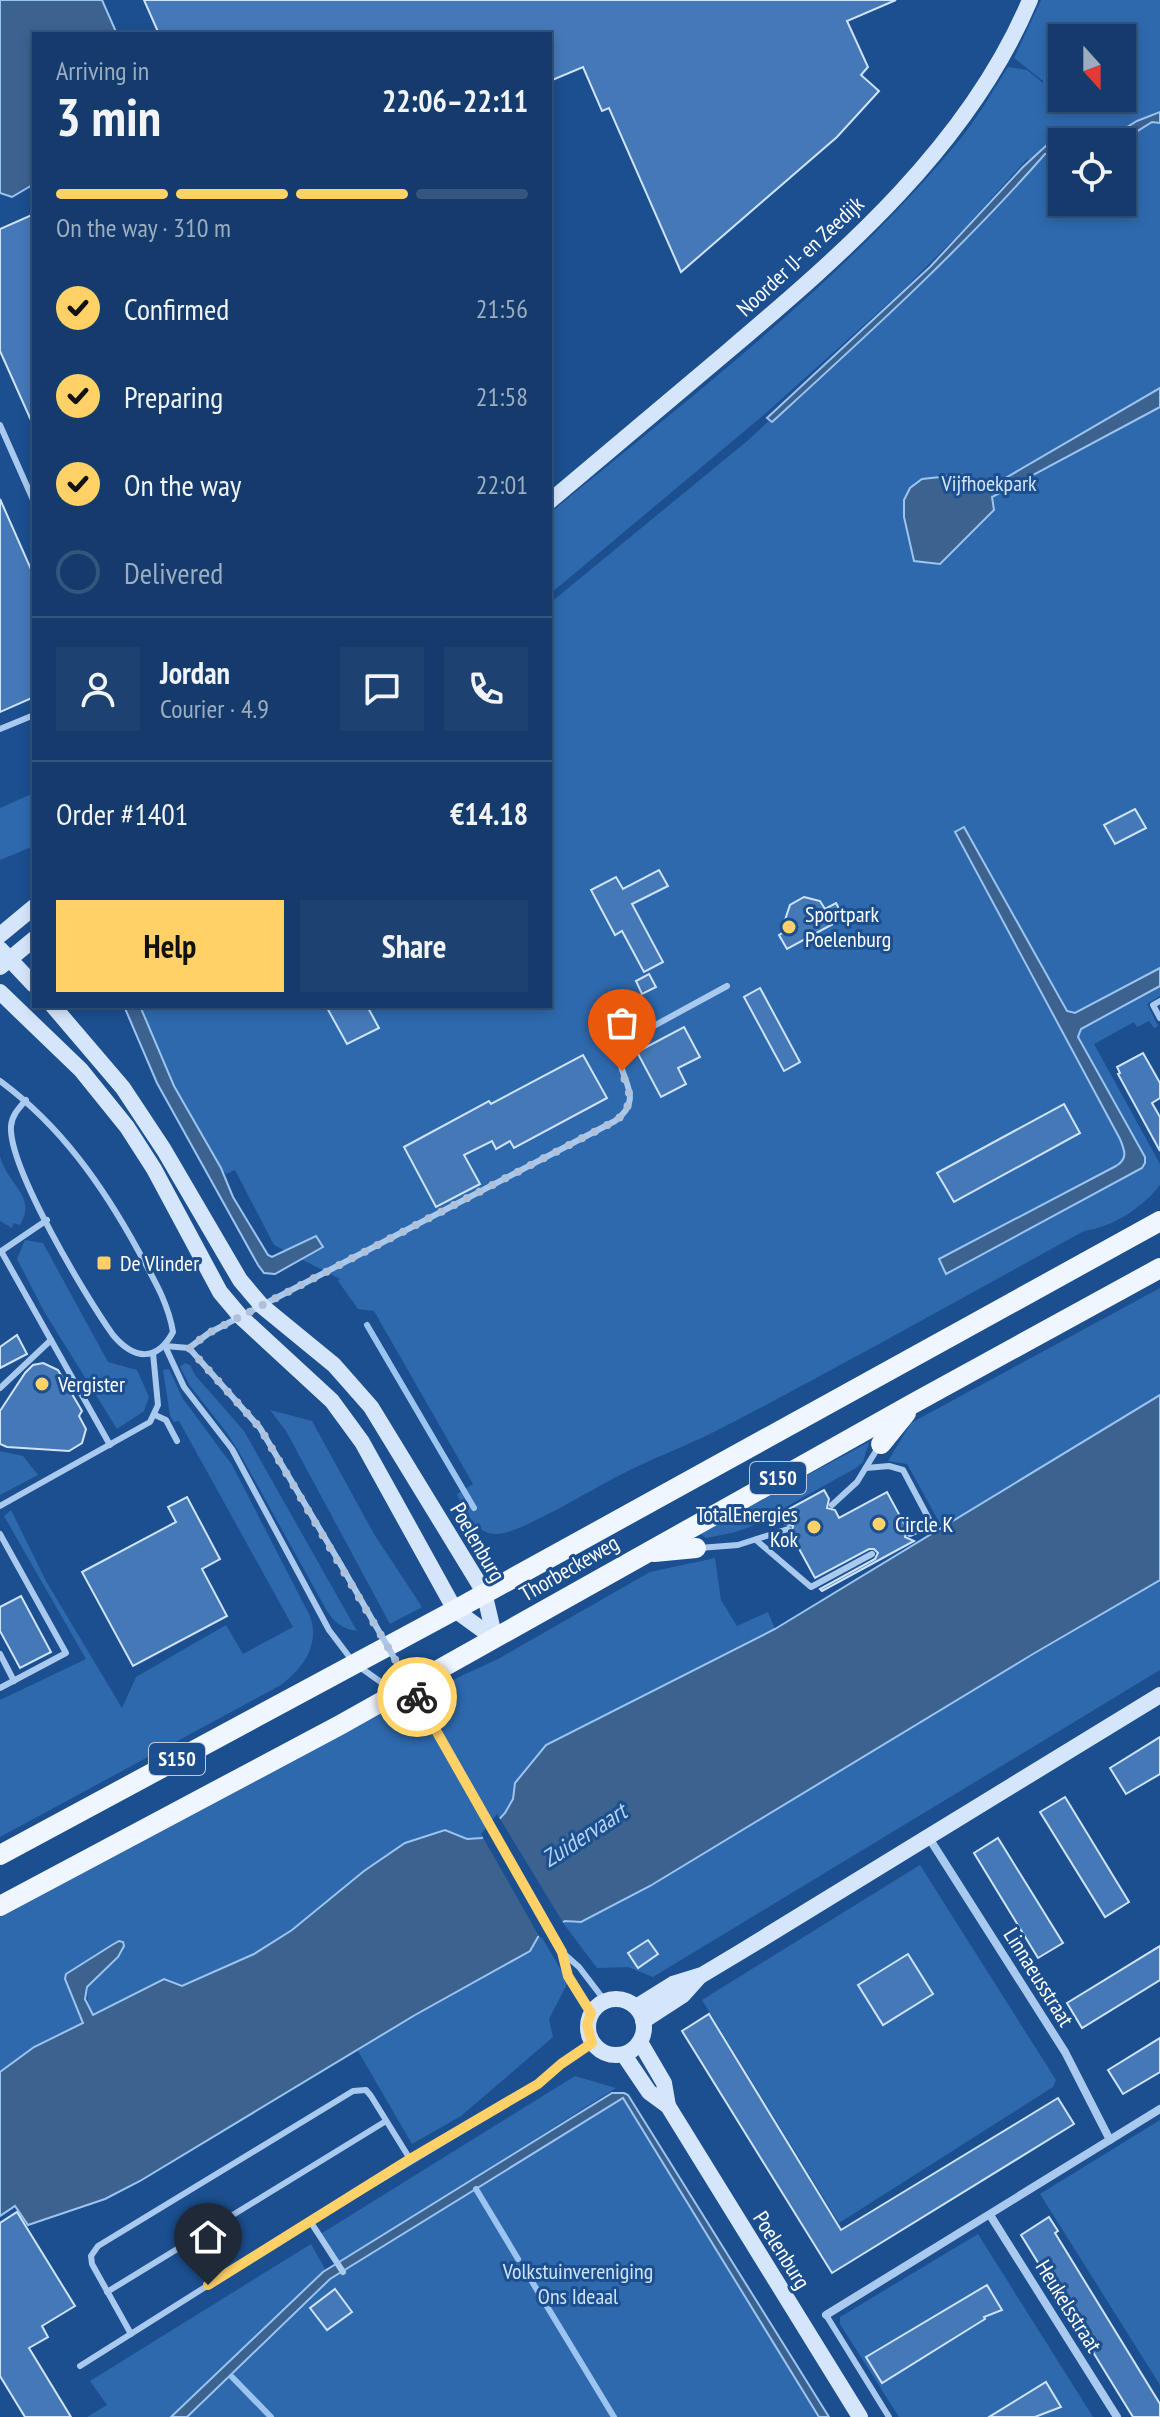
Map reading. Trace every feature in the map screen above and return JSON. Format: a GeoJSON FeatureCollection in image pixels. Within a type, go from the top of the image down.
{"type":"FeatureCollection","features":[{"type":"Feature","properties":{"kind":"main road"},"geometry":{"type":"LineString","coordinates":[[1151,1226],[1160,1208]]}},
{"type":"Feature","properties":{"kind":"main road","name":"Thorbeckeweg"},"geometry":{"type":"LineString","coordinates":[[0,1855],[455,1610],[1151,1226]]}},
{"type":"Feature","properties":{"kind":"main road","name":"Thorbeckeweg"},"geometry":{"type":"LineString","coordinates":[[0,1906],[397,1693],[1160,1268]]}},
{"type":"Feature","properties":{"kind":"main road"},"geometry":{"type":"LineString","coordinates":[[881,1444],[914,1403]]}},
{"type":"Feature","properties":{"kind":"main road"},"geometry":{"type":"LineString","coordinates":[[642,1554],[696,1548]]}},
{"type":"Feature","properties":{"kind":"street","name":"Noorder IJ- en Zeedijk"},"geometry":{"type":"LineString","coordinates":[[552,499],[824,267],[892,200],[941,147],[976,100],[1007,49],[1030,0]]}},
{"type":"Feature","properties":{"kind":"street"},"geometry":{"type":"LineString","coordinates":[[0,935],[32,909]]}},
{"type":"Feature","properties":{"kind":"street"},"geometry":{"type":"LineString","coordinates":[[32,940],[3,958],[32,983]]}},
{"type":"Feature","properties":{"kind":"street"},"geometry":{"type":"LineString","coordinates":[[0,992],[81,1070],[127,1127],[154,1169],[220,1292],[241,1317],[306,1375],[349,1422],[455,1610],[495,1639]]}},
{"type":"Feature","properties":{"kind":"street","name":"Poelenburg"},"geometry":{"type":"LineString","coordinates":[[55,1008],[123,1088],[164,1150],[240,1280],[262,1306],[334,1365],[371,1407],[484,1592],[495,1639]]}},
{"type":"Feature","properties":{"kind":"street"},"geometry":{"type":"LineString","coordinates":[[640,2014],[621,1999],[605,2001],[591,2013],[587,2025],[592,2043],[600,2052],[612,2056],[624,2055],[640,2042],[640,2014],[673,1984],[702,1975],[1160,1695]]}},
{"type":"Feature","properties":{"kind":"street","name":"Linnaeusstraat"},"geometry":{"type":"LineString","coordinates":[[929,1838],[1065,2052],[1110,2140]]}},
{"type":"Feature","properties":{"kind":"street","name":"Poelenburg"},"geometry":{"type":"LineString","coordinates":[[640,2042],[664,2083],[668,2106],[860,2417]]}},
{"type":"Feature","properties":{"kind":"street"},"geometry":{"type":"LineString","coordinates":[[310,2221],[538,2084],[592,2043]]}},
{"type":"Feature","properties":{"kind":"street","name":"Poelenburg"},"geometry":{"type":"LineString","coordinates":[[624,2055],[649,2092],[668,2106]]}},
{"type":"Feature","properties":{"kind":"street"},"geometry":{"type":"LineString","coordinates":[[826,2315],[1160,2109]]}},
{"type":"Feature","properties":{"kind":"street","name":"Heukelsstraat"},"geometry":{"type":"LineString","coordinates":[[990,2215],[1117,2417]]}},
{"type":"Feature","properties":{"kind":"lane"},"geometry":{"type":"LineString","coordinates":[[0,425],[4,443],[32,498]]}},
{"type":"Feature","properties":{"kind":"lane"},"geometry":{"type":"LineString","coordinates":[[0,729],[32,716]]}},
{"type":"Feature","properties":{"kind":"lane"},"geometry":{"type":"LineString","coordinates":[[165,1346],[189,1348],[209,1333],[615,1121],[623,1115],[631,1099],[619,1057],[622,1047],[628,1040],[727,986]]}},
{"type":"Feature","properties":{"kind":"lane"},"geometry":{"type":"LineString","coordinates":[[1160,1001],[1153,1005],[1160,1018]]}},
{"type":"Feature","properties":{"kind":"lane"},"geometry":{"type":"LineString","coordinates":[[0,1081],[26,1100],[44,1116],[84,1163],[132,1238],[166,1303],[173,1332],[165,1346],[153,1353],[132,1351],[113,1335],[22,1175],[12,1142],[11,1124],[16,1111],[26,1100]]}},
{"type":"Feature","properties":{"kind":"lane"},"geometry":{"type":"LineString","coordinates":[[47,1220],[1,1252],[110,1445]]}},
{"type":"Feature","properties":{"kind":"lane"},"geometry":{"type":"LineString","coordinates":[[0,1388],[51,1340]]}},
{"type":"Feature","properties":{"kind":"lane"},"geometry":{"type":"LineString","coordinates":[[165,1346],[184,1387],[232,1449],[329,1630],[354,1663],[397,1693]]}},
{"type":"Feature","properties":{"kind":"lane"},"geometry":{"type":"LineString","coordinates":[[189,1348],[256,1422],[551,1932],[562,1952],[568,1976],[591,2013]]}},
{"type":"Feature","properties":{"kind":"lane"},"geometry":{"type":"LineString","coordinates":[[0,1506],[150,1422],[158,1405],[153,1353]]}},
{"type":"Feature","properties":{"kind":"lane"},"geometry":{"type":"LineString","coordinates":[[155,1415],[166,1420],[177,1441]]}},
{"type":"Feature","properties":{"kind":"lane"},"geometry":{"type":"LineString","coordinates":[[832,1505],[852,1488],[881,1444]]}},
{"type":"Feature","properties":{"kind":"lane"},"geometry":{"type":"LineString","coordinates":[[866,1468],[889,1466],[903,1470],[930,1521],[910,1534]]}},
{"type":"Feature","properties":{"kind":"lane"},"geometry":{"type":"LineString","coordinates":[[696,1548],[738,1545],[788,1529]]}},
{"type":"Feature","properties":{"kind":"lane"},"geometry":{"type":"LineString","coordinates":[[0,1534],[66,1653],[0,1688]]}},
{"type":"Feature","properties":{"kind":"lane"},"geometry":{"type":"LineString","coordinates":[[756,1540],[811,1587],[872,1554]]}},
{"type":"Feature","properties":{"kind":"lane"},"geometry":{"type":"LineString","coordinates":[[0,1654],[14,1681]]}},
{"type":"Feature","properties":{"kind":"lane"},"geometry":{"type":"LineString","coordinates":[[562,1952],[579,1967],[605,2001]]}},
{"type":"Feature","properties":{"kind":"lane"},"geometry":{"type":"LineString","coordinates":[[131,2334],[92,2264],[91,2256],[98,2246],[353,2091],[366,2090],[410,2159]]}},
{"type":"Feature","properties":{"kind":"lane"},"geometry":{"type":"LineString","coordinates":[[107,2292],[386,2121]]}},
{"type":"Feature","properties":{"kind":"lane"},"geometry":{"type":"LineString","coordinates":[[80,2366],[310,2221],[343,2272]]}},
{"type":"Feature","properties":{"kind":"lane"},"geometry":{"type":"LineString","coordinates":[[826,2315],[889,2417]]}},
{"type":"Feature","properties":{"kind":"green space","name":"Vijfhoekpark"},"geometry":{"type":"Polygon","coordinates":[[[1041,0],[1160,0],[1160,980],[1067,1026],[1136,1160],[947,1274],[1142,1168],[1145,1157],[1078,1037],[1081,1029],[1160,986],[1160,996],[1147,1004],[1158,1026],[1154,1028],[1149,1021],[1137,1027],[1134,1022],[1094,1044],[1160,1164],[1160,1185],[1136,1209],[1116,1221],[1084,1231],[716,1431],[634,1468],[523,1526],[508,1532],[490,1533],[477,1526],[463,1507],[457,1494],[473,1484],[374,1311],[358,1309],[338,1281],[340,1279],[274,1245],[235,1170],[226,1174],[221,1168],[174,1086],[141,1008],[552,1008],[552,601],[746,442],[866,332],[1026,167],[1028,158],[903,290],[766,413],[552,592],[552,511],[765,335],[868,240],[961,138],[1008,67],[1027,70],[1043,83],[1014,58],[1041,0]]]}},
{"type":"Feature","properties":{"kind":"green space"},"geometry":{"type":"Polygon","coordinates":[[[32,794],[32,847],[0,860],[0,808],[32,794]]]}},
{"type":"Feature","properties":{"kind":"green space"},"geometry":{"type":"Polygon","coordinates":[[[0,1156],[25,1206],[20,1225],[13,1223],[12,1228],[0,1221],[0,1156]]]}},
{"type":"Feature","properties":{"kind":"green space"},"geometry":{"type":"Polygon","coordinates":[[[25,1240],[43,1243],[108,1362],[137,1370],[149,1397],[144,1411],[117,1429],[45,1313],[17,1259],[25,1240]]]}},
{"type":"Feature","properties":{"kind":"green space"},"geometry":{"type":"Polygon","coordinates":[[[1160,1288],[1160,1395],[943,1529],[907,1464],[888,1461],[911,1423],[1160,1288]]]}},
{"type":"Feature","properties":{"kind":"green space"},"geometry":{"type":"Polygon","coordinates":[[[185,1363],[190,1365],[195,1375],[244,1431],[357,1631],[340,1625],[327,1611],[239,1452],[190,1386],[180,1367],[185,1363]]]}},
{"type":"Feature","properties":{"kind":"green space"},"geometry":{"type":"Polygon","coordinates":[[[169,1369],[183,1399],[232,1465],[310,1616],[313,1636],[308,1655],[297,1671],[281,1685],[0,1837],[0,1700],[86,1659],[4,1516],[11,1510],[46,1581],[122,1708],[136,1677],[226,1625],[243,1654],[293,1627],[179,1421],[174,1422],[170,1416],[163,1370],[169,1369]]]}},
{"type":"Feature","properties":{"kind":"green space"},"geometry":{"type":"Polygon","coordinates":[[[270,1410],[312,1421],[374,1534],[422,1607],[390,1624],[286,1431],[270,1410]]]}},
{"type":"Feature","properties":{"kind":"green space"},"geometry":{"type":"Polygon","coordinates":[[[869,1442],[863,1462],[856,1468],[750,1527],[706,1538],[699,1533],[869,1442]]]}},
{"type":"Feature","properties":{"kind":"green space"},"geometry":{"type":"Polygon","coordinates":[[[0,1451],[23,1456],[38,1475],[0,1495],[0,1451]]]}},
{"type":"Feature","properties":{"kind":"green space"},"geometry":{"type":"Polygon","coordinates":[[[715,1558],[721,1600],[737,1626],[768,1612],[775,1629],[546,1745],[515,1783],[513,1799],[505,1813],[482,1838],[405,1843],[364,1871],[292,1930],[238,1963],[182,1986],[163,1979],[93,2016],[87,1993],[89,1985],[123,1951],[119,1941],[112,1945],[65,1979],[83,2023],[34,2047],[0,2072],[0,1913],[394,1707],[498,1659],[650,1572],[715,1558]]]}},
{"type":"Feature","properties":{"kind":"green space"},"geometry":{"type":"Polygon","coordinates":[[[1160,1580],[1160,1670],[653,1977],[628,1967],[597,1968],[563,1923],[581,1922],[597,1913],[1160,1580]]]}},
{"type":"Feature","properties":{"kind":"green space"},"geometry":{"type":"Polygon","coordinates":[[[920,1865],[1056,2080],[1053,2087],[839,2223],[702,2000],[920,1865]]]}},
{"type":"Feature","properties":{"kind":"green space"},"geometry":{"type":"Polygon","coordinates":[[[541,1936],[568,1982],[549,2019],[553,2037],[461,2116],[412,2144],[358,2051],[415,2015],[530,1951],[537,1937],[541,1936]]]}},
{"type":"Feature","properties":{"kind":"green space"},"geometry":{"type":"Polygon","coordinates":[[[575,2076],[616,2088],[338,2263],[319,2235],[575,2076]]]}},
{"type":"Feature","properties":{"kind":"green space","name":"Volkstuinvereniging Ons Ideaal"},"geometry":{"type":"Polygon","coordinates":[[[623,2098],[819,2417],[87,2417],[107,2405],[90,2381],[311,2244],[330,2278],[623,2098]]]}},
{"type":"Feature","properties":{"kind":"green space"},"geometry":{"type":"Polygon","coordinates":[[[1160,2120],[1160,2385],[1040,2194],[1160,2120]]]}},
{"type":"Feature","properties":{"kind":"green space"},"geometry":{"type":"Polygon","coordinates":[[[978,2234],[1093,2417],[899,2417],[840,2324],[840,2317],[978,2234]]]}},
{"type":"Feature","properties":{"kind":"water"},"geometry":{"type":"Polygon","coordinates":[[[0,0],[102,0],[116,32],[32,32],[32,185],[12,197],[0,193],[0,0]]]}},
{"type":"Feature","properties":{"kind":"water"},"geometry":{"type":"Polygon","coordinates":[[[1160,112],[1160,123],[1152,122],[1136,132],[1136,128],[1126,128],[1160,112]]]}},
{"type":"Feature","properties":{"kind":"water"},"geometry":{"type":"Polygon","coordinates":[[[1048,144],[1048,154],[947,258],[772,422],[767,418],[931,266],[1048,144]]]}},
{"type":"Feature","properties":{"kind":"water"},"geometry":{"type":"Polygon","coordinates":[[[1160,388],[1160,407],[992,497],[994,510],[940,564],[914,561],[904,517],[904,500],[910,488],[922,479],[968,474],[985,490],[1160,388]]]}},
{"type":"Feature","properties":{"kind":"water"},"geometry":{"type":"Polygon","coordinates":[[[964,827],[1067,1011],[1075,1013],[1160,968],[1160,986],[1081,1029],[1078,1037],[1145,1157],[1142,1168],[946,1274],[939,1259],[1116,1166],[1124,1154],[1120,1139],[955,832],[964,827]]]}},
{"type":"Feature","properties":{"kind":"water"},"geometry":{"type":"Polygon","coordinates":[[[125,1008],[141,1008],[174,1086],[268,1255],[272,1257],[316,1236],[323,1247],[275,1274],[264,1273],[157,1083],[125,1008]]]}},
{"type":"Feature","properties":{"kind":"water","name":"Zuidervaart"},"geometry":{"type":"Polygon","coordinates":[[[1160,1395],[1160,1580],[650,1886],[581,1922],[565,1921],[538,1937],[530,1951],[415,2015],[140,2181],[105,2199],[28,2225],[15,2206],[0,2216],[0,2072],[34,2047],[83,2023],[65,1979],[66,1974],[119,1941],[124,1946],[118,1957],[87,1987],[85,1999],[93,2015],[164,1979],[182,1986],[254,1954],[292,1930],[364,1871],[405,1843],[445,1830],[467,1839],[482,1838],[505,1813],[513,1799],[515,1783],[546,1745],[775,1629],[1160,1395]]]}},
{"type":"Feature","properties":{"kind":"water"},"geometry":{"type":"Polygon","coordinates":[[[612,2093],[628,2095],[829,2417],[819,2417],[623,2098],[330,2279],[187,2417],[171,2417],[323,2272],[612,2093]]]}},
{"type":"Feature","properties":{"kind":"pier"},"geometry":{"type":"Polygon","coordinates":[[[497,1814],[564,1924],[540,1938],[481,1834],[497,1814]]]}},
{"type":"Feature","properties":{"kind":"building"},"geometry":{"type":"Polygon","coordinates":[[[144,0],[896,0],[847,21],[868,67],[861,75],[879,91],[837,137],[681,272],[609,108],[602,111],[583,67],[552,80],[552,32],[158,32],[144,0]]]}},
{"type":"Feature","properties":{"kind":"building"},"geometry":{"type":"Polygon","coordinates":[[[32,215],[32,423],[0,351],[0,229],[32,215]]]}},
{"type":"Feature","properties":{"kind":"building"},"geometry":{"type":"Polygon","coordinates":[[[0,499],[32,571],[32,698],[0,712],[0,499]]]}},
{"type":"Feature","properties":{"kind":"building"},"geometry":{"type":"Polygon","coordinates":[[[1135,809],[1146,828],[1115,844],[1104,825],[1135,809]]]}},
{"type":"Feature","properties":{"kind":"building"},"geometry":{"type":"Polygon","coordinates":[[[659,870],[668,886],[632,904],[663,962],[644,972],[622,931],[615,935],[591,890],[616,877],[623,889],[659,870]]]}},
{"type":"Feature","properties":{"kind":"building"},"geometry":{"type":"Polygon","coordinates":[[[804,897],[820,901],[825,909],[836,903],[844,918],[787,949],[779,935],[789,929],[785,920],[790,905],[804,897]]]}},
{"type":"Feature","properties":{"kind":"building"},"geometry":{"type":"Polygon","coordinates":[[[649,974],[656,987],[642,994],[636,981],[649,974]]]}},
{"type":"Feature","properties":{"kind":"building"},"geometry":{"type":"Polygon","coordinates":[[[760,988],[800,1062],[784,1071],[744,997],[760,988]]]}},
{"type":"Feature","properties":{"kind":"building"},"geometry":{"type":"Polygon","coordinates":[[[327,1008],[368,1008],[379,1028],[347,1044],[327,1008]]]}},
{"type":"Feature","properties":{"kind":"building"},"geometry":{"type":"Polygon","coordinates":[[[684,1027],[700,1057],[678,1068],[686,1084],[661,1097],[637,1052],[684,1027]]]}},
{"type":"Feature","properties":{"kind":"building"},"geometry":{"type":"Polygon","coordinates":[[[1143,1053],[1160,1083],[1160,1098],[1152,1103],[1160,1117],[1160,1151],[1118,1074],[1117,1067],[1143,1053]]]}},
{"type":"Feature","properties":{"kind":"building"},"geometry":{"type":"Polygon","coordinates":[[[583,1055],[607,1098],[514,1148],[510,1141],[496,1149],[492,1141],[464,1155],[480,1184],[436,1207],[404,1147],[583,1055]]]}},
{"type":"Feature","properties":{"kind":"building"},"geometry":{"type":"Polygon","coordinates":[[[1064,1104],[1080,1133],[954,1202],[937,1173],[1064,1104]]]}},
{"type":"Feature","properties":{"kind":"building"},"geometry":{"type":"Polygon","coordinates":[[[17,1335],[27,1354],[0,1368],[0,1347],[17,1335]]]}},
{"type":"Feature","properties":{"kind":"building"},"geometry":{"type":"Polygon","coordinates":[[[43,1363],[58,1370],[82,1411],[79,1416],[86,1429],[82,1443],[69,1451],[0,1444],[0,1411],[25,1373],[33,1365],[43,1363]]]}},
{"type":"Feature","properties":{"kind":"building"},"geometry":{"type":"Polygon","coordinates":[[[824,1490],[829,1499],[827,1508],[835,1510],[839,1518],[887,1492],[907,1529],[905,1537],[914,1541],[822,1591],[820,1589],[875,1559],[878,1553],[869,1549],[815,1578],[791,1534],[793,1526],[785,1524],[780,1514],[824,1490]]]}},
{"type":"Feature","properties":{"kind":"building"},"geometry":{"type":"Polygon","coordinates":[[[187,1497],[220,1559],[202,1569],[227,1616],[133,1666],[82,1572],[176,1522],[168,1507],[187,1497]]]}},
{"type":"Feature","properties":{"kind":"building"},"geometry":{"type":"Polygon","coordinates":[[[21,1596],[51,1652],[20,1668],[0,1631],[0,1607],[21,1596]]]}},
{"type":"Feature","properties":{"kind":"building"},"geometry":{"type":"Polygon","coordinates":[[[1160,1737],[1160,1774],[1126,1794],[1110,1768],[1160,1737]]]}},
{"type":"Feature","properties":{"kind":"building"},"geometry":{"type":"Polygon","coordinates":[[[1065,1797],[1129,1902],[1105,1917],[1040,1812],[1065,1797]]]}},
{"type":"Feature","properties":{"kind":"building"},"geometry":{"type":"Polygon","coordinates":[[[998,1838],[1063,1943],[1038,1958],[974,1853],[998,1838]]]}},
{"type":"Feature","properties":{"kind":"building"},"geometry":{"type":"Polygon","coordinates":[[[648,1940],[658,1954],[638,1968],[628,1953],[648,1940]]]}},
{"type":"Feature","properties":{"kind":"building"},"geometry":{"type":"Polygon","coordinates":[[[1160,1946],[1160,1980],[1082,2028],[1067,2003],[1160,1946]]]}},
{"type":"Feature","properties":{"kind":"building"},"geometry":{"type":"Polygon","coordinates":[[[908,1954],[933,1994],[883,2025],[858,1985],[908,1954]]]}},
{"type":"Feature","properties":{"kind":"building"},"geometry":{"type":"Polygon","coordinates":[[[709,2014],[841,2230],[1058,2098],[1074,2124],[832,2273],[682,2031],[709,2014]]]}},
{"type":"Feature","properties":{"kind":"building"},"geometry":{"type":"Polygon","coordinates":[[[1160,2038],[1160,2072],[1123,2094],[1108,2070],[1160,2038]]]}},
{"type":"Feature","properties":{"kind":"building"},"geometry":{"type":"Polygon","coordinates":[[[17,2212],[75,2306],[42,2326],[48,2337],[29,2348],[71,2417],[25,2417],[0,2376],[0,2223],[17,2212]]]}},
{"type":"Feature","properties":{"kind":"building"},"geometry":{"type":"Polygon","coordinates":[[[1049,2217],[1058,2231],[1055,2233],[1160,2404],[1160,2417],[1133,2417],[1021,2235],[1049,2217]]]}},
{"type":"Feature","properties":{"kind":"building"},"geometry":{"type":"Polygon","coordinates":[[[987,2285],[1002,2310],[984,2317],[882,2383],[866,2357],[987,2285]]]}},
{"type":"Feature","properties":{"kind":"building"},"geometry":{"type":"Polygon","coordinates":[[[335,2289],[352,2312],[327,2330],[310,2308],[335,2289]]]}},
{"type":"Feature","properties":{"kind":"building"},"geometry":{"type":"Polygon","coordinates":[[[1046,2382],[1061,2407],[1035,2417],[989,2417],[1046,2382]]]}},
{"type":"Feature","properties":{"kind":"waterway"},"geometry":{"type":"LineString","coordinates":[[367,1325],[474,1508]]}},
{"type":"Feature","properties":{"kind":"waterway"},"geometry":{"type":"LineString","coordinates":[[476,2189],[518,2259]]}},
{"type":"Feature","properties":{"kind":"waterway"},"geometry":{"type":"LineString","coordinates":[[525,2270],[614,2417]]}},
{"type":"Feature","properties":{"kind":"waterway"},"geometry":{"type":"LineString","coordinates":[[232,2377],[271,2417]]}},
{"type":"Feature","properties":{"kind":"way so far"},"geometry":{"type":"LineString","coordinates":[[417,1697],[260,1428],[189,1348],[209,1333],[615,1121],[629,1108],[631,1099],[622,1071]]}},
{"type":"Feature","properties":{"kind":"place","name":"Sportpark Poelenburg"},"geometry":{"type":"Point","coordinates":[789,927]}},
{"type":"Feature","properties":{"kind":"place","name":"De Vlinder"},"geometry":{"type":"Point","coordinates":[104,1263]}},
{"type":"Feature","properties":{"kind":"place","name":"Vergister"},"geometry":{"type":"Point","coordinates":[42,1384]}},
{"type":"Feature","properties":{"kind":"place","name":"Circle K"},"geometry":{"type":"Point","coordinates":[879,1524]}},
{"type":"Feature","properties":{"kind":"place","name":"TotalEnergies Kok"},"geometry":{"type":"Point","coordinates":[814,1527]}},
{"type":"Feature","properties":{"kind":"route"},"geometry":{"type":"LineString","coordinates":[[208,2285],[410,2159],[538,2084],[592,2043],[587,2031],[591,2013],[568,1976],[562,1952],[417,1697]]}}]}
